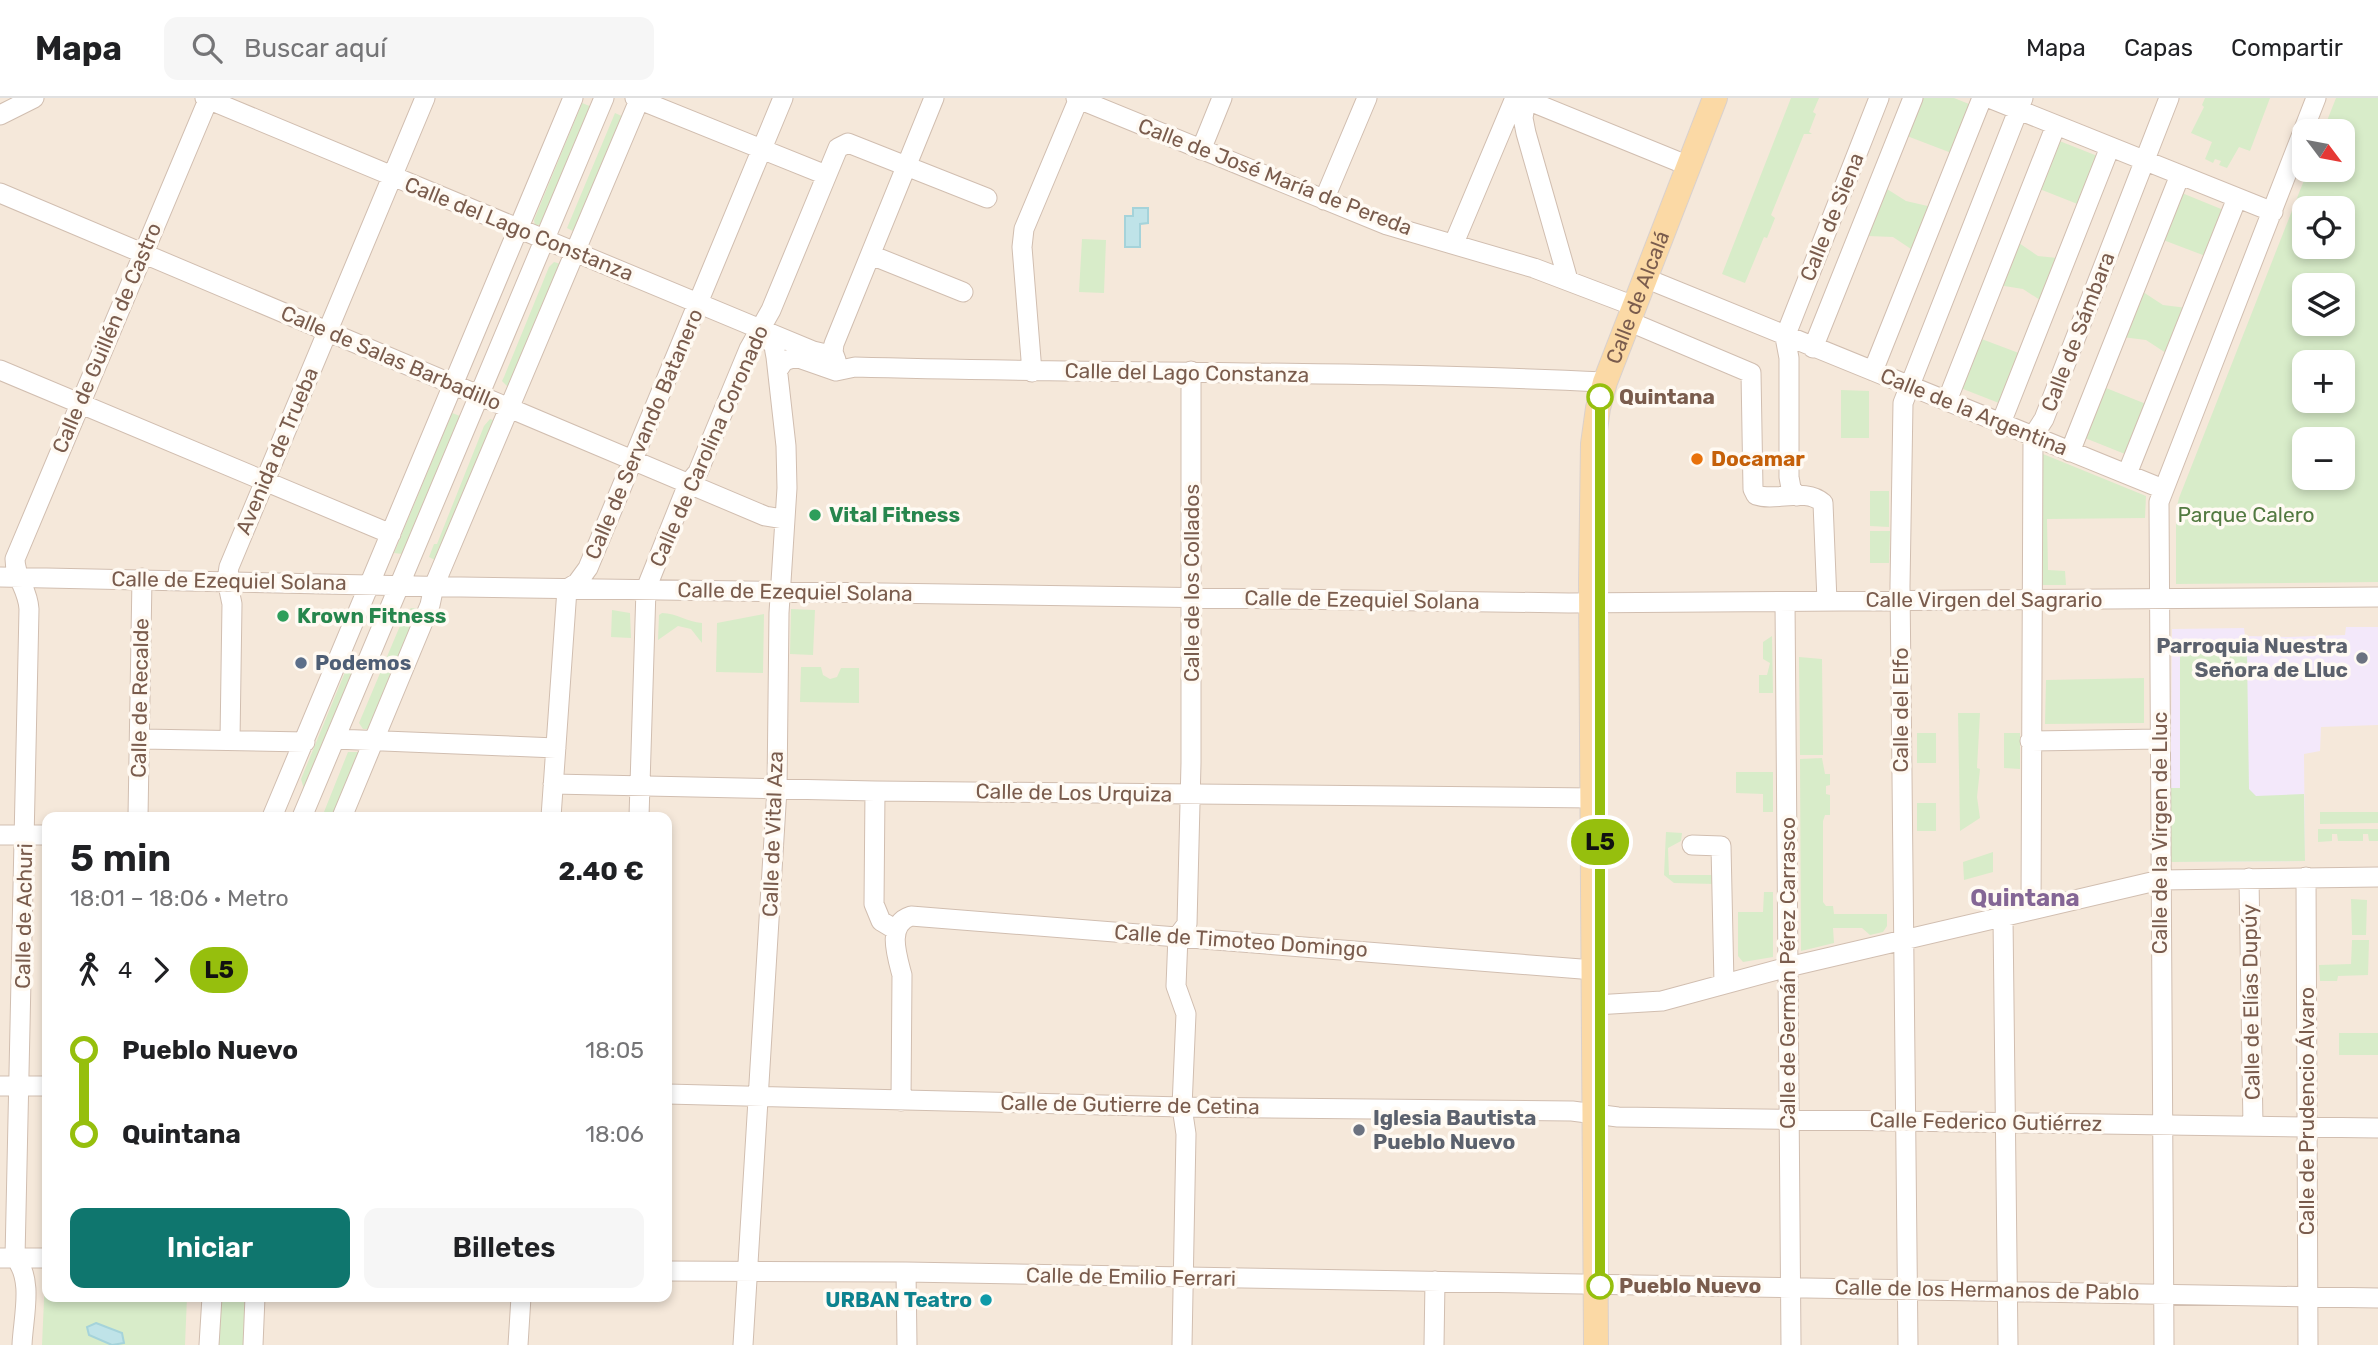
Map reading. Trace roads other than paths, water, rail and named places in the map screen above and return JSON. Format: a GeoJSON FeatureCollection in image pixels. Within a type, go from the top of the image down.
{"type":"FeatureCollection","features":[{"type":"Feature","properties":{"kind":"main road","name":"Calle de Alcalá"},"geometry":{"type":"LineString","coordinates":[[1596,1345],[1591,603],[1593,444],[1605,382],[1716,98]]}},
{"type":"Feature","properties":{"kind":"street"},"geometry":{"type":"LineString","coordinates":[[0,115],[33,98]]}},
{"type":"Feature","properties":{"kind":"street","name":"Avenida de Trueba"},"geometry":{"type":"LineString","coordinates":[[230,740],[232,604],[227,580],[234,553],[425,98]]}},
{"type":"Feature","properties":{"kind":"street"},"geometry":{"type":"LineString","coordinates":[[274,812],[573,98]]}},
{"type":"Feature","properties":{"kind":"street"},"geometry":{"type":"LineString","coordinates":[[304,812],[604,98]]}},
{"type":"Feature","properties":{"kind":"street","name":"Calle de Servando Batanero"},"geometry":{"type":"LineString","coordinates":[[567,589],[577,583],[588,568],[783,98]]}},
{"type":"Feature","properties":{"kind":"street"},"geometry":{"type":"LineString","coordinates":[[845,367],[836,360],[833,349],[934,98]]}},
{"type":"Feature","properties":{"kind":"street"},"geometry":{"type":"LineString","coordinates":[[1032,372],[1022,247],[1024,229],[1078,98]]}},
{"type":"Feature","properties":{"kind":"street","name":"Calle de José María de Pereda"},"geometry":{"type":"LineString","coordinates":[[1078,98],[1399,229],[1454,243],[1568,280],[1631,313]]}},
{"type":"Feature","properties":{"kind":"street"},"geometry":{"type":"LineString","coordinates":[[1201,150],[1222,98]]}},
{"type":"Feature","properties":{"kind":"street"},"geometry":{"type":"LineString","coordinates":[[1324,200],[1367,98]]}},
{"type":"Feature","properties":{"kind":"street","name":"Calle de Siena"},"geometry":{"type":"LineString","coordinates":[[1785,337],[1879,98]]}},
{"type":"Feature","properties":{"kind":"street"},"geometry":{"type":"LineString","coordinates":[[1814,348],[1913,98]]}},
{"type":"Feature","properties":{"kind":"street"},"geometry":{"type":"LineString","coordinates":[[1873,371],[1982,98]]}},
{"type":"Feature","properties":{"kind":"street"},"geometry":{"type":"LineString","coordinates":[[1989,98],[2021,104],[2056,125],[2273,212]]}},
{"type":"Feature","properties":{"kind":"street","name":"Calle de Sámbara"},"geometry":{"type":"LineString","coordinates":[[2031,909],[2030,601],[2033,436],[2044,419],[2169,98]]}},
{"type":"Feature","properties":{"kind":"street","name":"Calle de la Virgen de Lluc"},"geometry":{"type":"LineString","coordinates":[[2164,1345],[2158,599],[2161,579],[2160,502],[2316,98]]}},
{"type":"Feature","properties":{"kind":"street","name":"Calle del Lago Constanza"},"geometry":{"type":"LineString","coordinates":[[206,99],[820,354],[833,349]]}},
{"type":"Feature","properties":{"kind":"street","name":"Calle de Guillén de Castro"},"geometry":{"type":"LineString","coordinates":[[9,577],[15,570],[16,551],[206,99]]}},
{"type":"Feature","properties":{"kind":"street"},"geometry":{"type":"LineString","coordinates":[[344,812],[430,605],[434,586],[638,99],[826,175]]}},
{"type":"Feature","properties":{"kind":"street"},"geometry":{"type":"LineString","coordinates":[[1521,99],[1689,166]]}},
{"type":"Feature","properties":{"kind":"street"},"geometry":{"type":"LineString","coordinates":[[1454,243],[1521,99]]}},
{"type":"Feature","properties":{"kind":"street"},"geometry":{"type":"LineString","coordinates":[[1521,99],[1526,133],[1568,280]]}},
{"type":"Feature","properties":{"kind":"street","name":"Calle del Elfo"},"geometry":{"type":"LineString","coordinates":[[1908,1345],[1900,600],[1903,403],[2021,104]]}},
{"type":"Feature","properties":{"kind":"street"},"geometry":{"type":"LineString","coordinates":[[1947,401],[2056,125]]}},
{"type":"Feature","properties":{"kind":"street","name":"Calle de Carolina Coronado"},"geometry":{"type":"LineString","coordinates":[[639,812],[646,589],[688,484],[698,472],[759,328],[771,310],[838,148],[844,144],[853,145],[907,166]]}},
{"type":"Feature","properties":{"kind":"street"},"geometry":{"type":"LineString","coordinates":[[2001,423],[2110,147]]}},
{"type":"Feature","properties":{"kind":"street"},"geometry":{"type":"LineString","coordinates":[[907,166],[987,198]]}},
{"type":"Feature","properties":{"kind":"street"},"geometry":{"type":"LineString","coordinates":[[2070,452],[2180,175]]}},
{"type":"Feature","properties":{"kind":"street","name":"Calle de Salas Barbadillo"},"geometry":{"type":"LineString","coordinates":[[0,194],[479,394],[633,462],[765,516],[783,520]]}},
{"type":"Feature","properties":{"kind":"street"},"geometry":{"type":"LineString","coordinates":[[2127,474],[2237,198]]}},
{"type":"Feature","properties":{"kind":"street"},"geometry":{"type":"LineString","coordinates":[[514,309],[512,290],[530,247],[527,236],[518,228]]}},
{"type":"Feature","properties":{"kind":"street"},"geometry":{"type":"LineString","coordinates":[[871,255],[963,292]]}},
{"type":"Feature","properties":{"kind":"street","name":"Calle de la Argentina"},"geometry":{"type":"LineString","coordinates":[[1645,278],[2163,489]]}},
{"type":"Feature","properties":{"kind":"street"},"geometry":{"type":"LineString","coordinates":[[1631,313],[1751,373],[1753,489],[1756,495],[1763,498],[1797,496],[1818,499],[1825,508],[1827,601]]}},
{"type":"Feature","properties":{"kind":"street"},"geometry":{"type":"LineString","coordinates":[[479,394],[468,380],[486,334],[483,316]]}},
{"type":"Feature","properties":{"kind":"street","name":"Calle de Vital Aza"},"geometry":{"type":"LineString","coordinates":[[743,1345],[777,789],[780,592],[787,488],[786,446],[774,346],[759,328]]}},
{"type":"Feature","properties":{"kind":"street"},"geometry":{"type":"LineString","coordinates":[[1785,337],[1789,358],[1789,477],[1797,496]]}},
{"type":"Feature","properties":{"kind":"street","name":"Calle del Lago Constanza"},"geometry":{"type":"LineString","coordinates":[[778,370],[784,361],[796,357],[831,370],[845,367],[1032,372],[1191,371],[1605,382]]}},
{"type":"Feature","properties":{"kind":"street"},"geometry":{"type":"LineString","coordinates":[[0,370],[391,534]]}},
{"type":"Feature","properties":{"kind":"street","name":"Calle de los Collados"},"geometry":{"type":"LineString","coordinates":[[1182,1345],[1186,1134],[1182,1107],[1186,1014],[1176,986],[1178,936],[1187,924],[1191,371]]}},
{"type":"Feature","properties":{"kind":"street","name":"Calle de Ezequiel Solana"},"geometry":{"type":"LineString","coordinates":[[9,577],[567,589],[1591,603]]}},
{"type":"Feature","properties":{"kind":"street","name":"Calle de Achuri"},"geometry":{"type":"LineString","coordinates":[[8,1258],[10,1086],[25,835],[29,609],[27,591],[9,577]]}},
{"type":"Feature","properties":{"kind":"street","name":"Calle de Recalde"},"geometry":{"type":"LineString","coordinates":[[138,812],[142,579]]}},
{"type":"Feature","properties":{"kind":"street"},"geometry":{"type":"LineString","coordinates":[[365,669],[361,653],[383,602],[383,595],[371,583]]}},
{"type":"Feature","properties":{"kind":"street"},"geometry":{"type":"LineString","coordinates":[[551,812],[567,589]]}},
{"type":"Feature","properties":{"kind":"street","name":"Calle Virgen del Sagrario"},"geometry":{"type":"LineString","coordinates":[[1591,603],[2378,597]]}},
{"type":"Feature","properties":{"kind":"street","name":"Calle de Germán Pérez Carrasco"},"geometry":{"type":"LineString","coordinates":[[1785,602],[1791,1345]]}},
{"type":"Feature","properties":{"kind":"street"},"geometry":{"type":"LineString","coordinates":[[141,739],[305,742]]}},
{"type":"Feature","properties":{"kind":"street"},"geometry":{"type":"LineString","coordinates":[[335,739],[556,748]]}},
{"type":"Feature","properties":{"kind":"street"},"geometry":{"type":"LineString","coordinates":[[2030,741],[2159,739]]}},
{"type":"Feature","properties":{"kind":"street"},"geometry":{"type":"LineString","coordinates":[[286,812],[294,791],[291,774]]}},
{"type":"Feature","properties":{"kind":"street","name":"Calle de Los Urquiza"},"geometry":{"type":"LineString","coordinates":[[553,784],[875,791],[1594,798]]}},
{"type":"Feature","properties":{"kind":"street"},"geometry":{"type":"LineString","coordinates":[[875,791],[874,904],[881,920],[896,930],[896,958],[902,975],[901,1101]]}},
{"type":"Feature","properties":{"kind":"street"},"geometry":{"type":"LineString","coordinates":[[0,835],[42,835]]}},
{"type":"Feature","properties":{"kind":"street"},"geometry":{"type":"LineString","coordinates":[[1692,845],[1721,846],[1724,984]]}},
{"type":"Feature","properties":{"kind":"street","name":"Calle de Prudencio Álvaro"},"geometry":{"type":"LineString","coordinates":[[2306,877],[2308,1345]]}},
{"type":"Feature","properties":{"kind":"street"},"geometry":{"type":"LineString","coordinates":[[1595,1005],[1662,1001],[1788,967],[2160,880],[2378,877]]}},
{"type":"Feature","properties":{"kind":"street","name":"Calle de Elías Dupúy"},"geometry":{"type":"LineString","coordinates":[[2249,878],[2253,1126]]}},
{"type":"Feature","properties":{"kind":"street","name":"Calle de Timoteo Domingo"},"geometry":{"type":"LineString","coordinates":[[896,930],[902,919],[915,916],[1594,970]]}},
{"type":"Feature","properties":{"kind":"street"},"geometry":{"type":"LineString","coordinates":[[2003,918],[2008,1345]]}},
{"type":"Feature","properties":{"kind":"street"},"geometry":{"type":"LineString","coordinates":[[10,1086],[42,1086]]}},
{"type":"Feature","properties":{"kind":"street","name":"Calle de Gutierre de Cetina"},"geometry":{"type":"LineString","coordinates":[[672,1094],[1182,1107],[1572,1111],[1593,1114]]}},
{"type":"Feature","properties":{"kind":"street","name":"Calle Federico Gutiérrez"},"geometry":{"type":"LineString","coordinates":[[1593,1114],[2378,1128]]}},
{"type":"Feature","properties":{"kind":"street"},"geometry":{"type":"LineString","coordinates":[[8,1258],[42,1258]]}},
{"type":"Feature","properties":{"kind":"street"},"geometry":{"type":"LineString","coordinates":[[8,1258],[22,1265],[26,1283],[22,1345]]}},
{"type":"Feature","properties":{"kind":"street","name":"Calle de Emilio Ferrari"},"geometry":{"type":"LineString","coordinates":[[672,1272],[906,1272],[1596,1283]]}},
{"type":"Feature","properties":{"kind":"street"},"geometry":{"type":"LineString","coordinates":[[906,1272],[907,1345]]}},
{"type":"Feature","properties":{"kind":"street"},"geometry":{"type":"LineString","coordinates":[[1434,1345],[1435,1280]]}},
{"type":"Feature","properties":{"kind":"street","name":"Calle de los Hermanos de Pablo"},"geometry":{"type":"LineString","coordinates":[[1596,1283],[2378,1297]]}},
{"type":"Feature","properties":{"kind":"street"},"geometry":{"type":"LineString","coordinates":[[209,1345],[212,1302]]}},
{"type":"Feature","properties":{"kind":"street"},"geometry":{"type":"LineString","coordinates":[[253,1345],[256,1302]]}},
{"type":"Feature","properties":{"kind":"street"},"geometry":{"type":"LineString","coordinates":[[518,1345],[521,1302]]}},
{"type":"Feature","properties":{"kind":"water"},"geometry":{"type":"Polygon","coordinates":[[[1133,208],[1148,208],[1148,223],[1140,224],[1140,247],[1125,247],[1125,216],[1133,216],[1133,208]]]}},
{"type":"Feature","properties":{"kind":"water"},"geometry":{"type":"Polygon","coordinates":[[[96,1323],[122,1333],[124,1343],[112,1345],[89,1335],[87,1327],[96,1323]]]}},
{"type":"Feature","properties":{"kind":"metro line","name":"L5"},"geometry":{"type":"LineString","coordinates":[[1600,397],[1600,1286]]}},
{"type":"Feature","properties":{"kind":"place","name":"Quintana"},"geometry":{"type":"Point","coordinates":[1600,397]}},
{"type":"Feature","properties":{"kind":"place","name":"Docamar"},"geometry":{"type":"Point","coordinates":[1697,459]}},
{"type":"Feature","properties":{"kind":"place","name":"Vital Fitness"},"geometry":{"type":"Point","coordinates":[815,515]}},
{"type":"Feature","properties":{"kind":"place","name":"Krown Fitness"},"geometry":{"type":"Point","coordinates":[283,616]}},
{"type":"Feature","properties":{"kind":"place","name":"Parroquia Nuestra Señora de Lluc"},"geometry":{"type":"Point","coordinates":[2362,658]}},
{"type":"Feature","properties":{"kind":"place","name":"Podemos"},"geometry":{"type":"Point","coordinates":[301,663]}},
{"type":"Feature","properties":{"kind":"place","name":"Iglesia Bautista Pueblo Nuevo"},"geometry":{"type":"Point","coordinates":[1359,1130]}},
{"type":"Feature","properties":{"kind":"place","name":"Pueblo Nuevo"},"geometry":{"type":"Point","coordinates":[1600,1286]}},
{"type":"Feature","properties":{"kind":"place","name":"URBAN Teatro"},"geometry":{"type":"Point","coordinates":[986,1300]}},
{"type":"Feature","properties":{"kind":"district","name":"Quintana"},"geometry":{"type":"Point","coordinates":[2025,898]}},
{"type":"Feature","properties":{"kind":"park label","name":"Parque Calero"},"geometry":{"type":"Point","coordinates":[2246,515]}}]}
